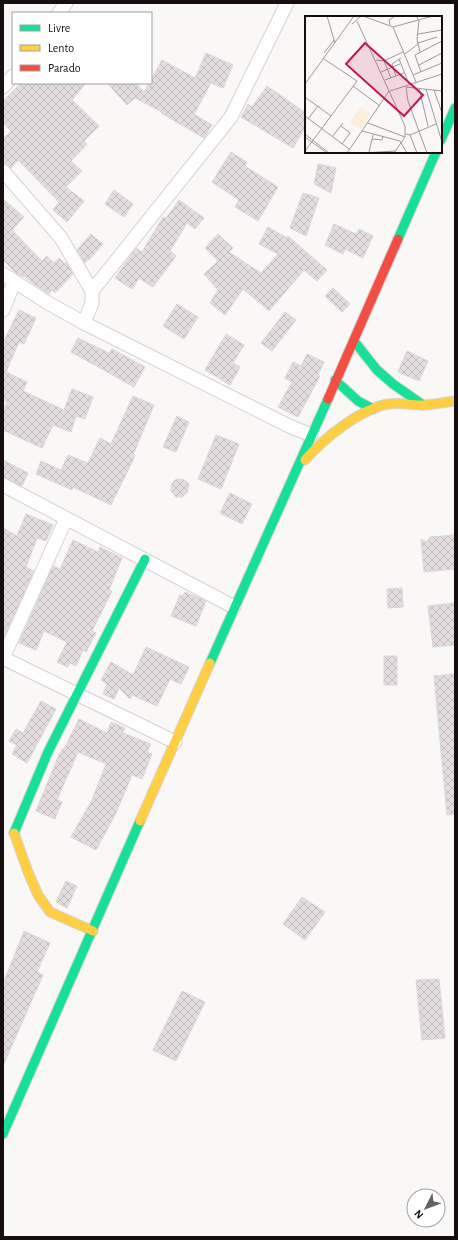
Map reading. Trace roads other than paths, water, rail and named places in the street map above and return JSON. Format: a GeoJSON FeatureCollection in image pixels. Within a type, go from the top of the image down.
{"type":"FeatureCollection","features":[{"type":"Feature","properties":{"kind":"street"},"geometry":{"type":"LineString","coordinates":[[60,12],[66,3]]}},
{"type":"Feature","properties":{"kind":"street"},"geometry":{"type":"LineString","coordinates":[[92,291],[230,117],[287,3]]}},
{"type":"Feature","properties":{"kind":"street"},"geometry":{"type":"LineString","coordinates":[[3,87],[12,77]]}},
{"type":"Feature","properties":{"kind":"street"},"geometry":{"type":"LineString","coordinates":[[442,138],[455,108]]}},
{"type":"Feature","properties":{"kind":"street"},"geometry":{"type":"LineString","coordinates":[[3,1134],[234,607],[354,341],[436,153]]}},
{"type":"Feature","properties":{"kind":"street"},"geometry":{"type":"LineString","coordinates":[[3,170],[61,238],[92,291],[92,303],[84,323]]}},
{"type":"Feature","properties":{"kind":"street"},"geometry":{"type":"LineString","coordinates":[[3,274],[84,323],[289,426],[311,435]]}},
{"type":"Feature","properties":{"kind":"street"},"geometry":{"type":"LineString","coordinates":[[3,310],[14,282]]}},
{"type":"Feature","properties":{"kind":"street"},"geometry":{"type":"LineString","coordinates":[[354,341],[377,370],[393,384],[423,405]]}},
{"type":"Feature","properties":{"kind":"street"},"geometry":{"type":"LineString","coordinates":[[336,380],[358,401],[373,409]]}},
{"type":"Feature","properties":{"kind":"street"},"geometry":{"type":"LineString","coordinates":[[294,474],[312,450],[347,423],[373,409],[388,404],[423,405],[455,401]]}},
{"type":"Feature","properties":{"kind":"street"},"geometry":{"type":"LineString","coordinates":[[3,485],[234,607]]}},
{"type":"Feature","properties":{"kind":"street"},"geometry":{"type":"LineString","coordinates":[[66,519],[3,658],[175,742]]}},
{"type":"Feature","properties":{"kind":"street"},"geometry":{"type":"LineString","coordinates":[[92,931],[50,912],[36,889],[8,830],[145,559]]}}]}
